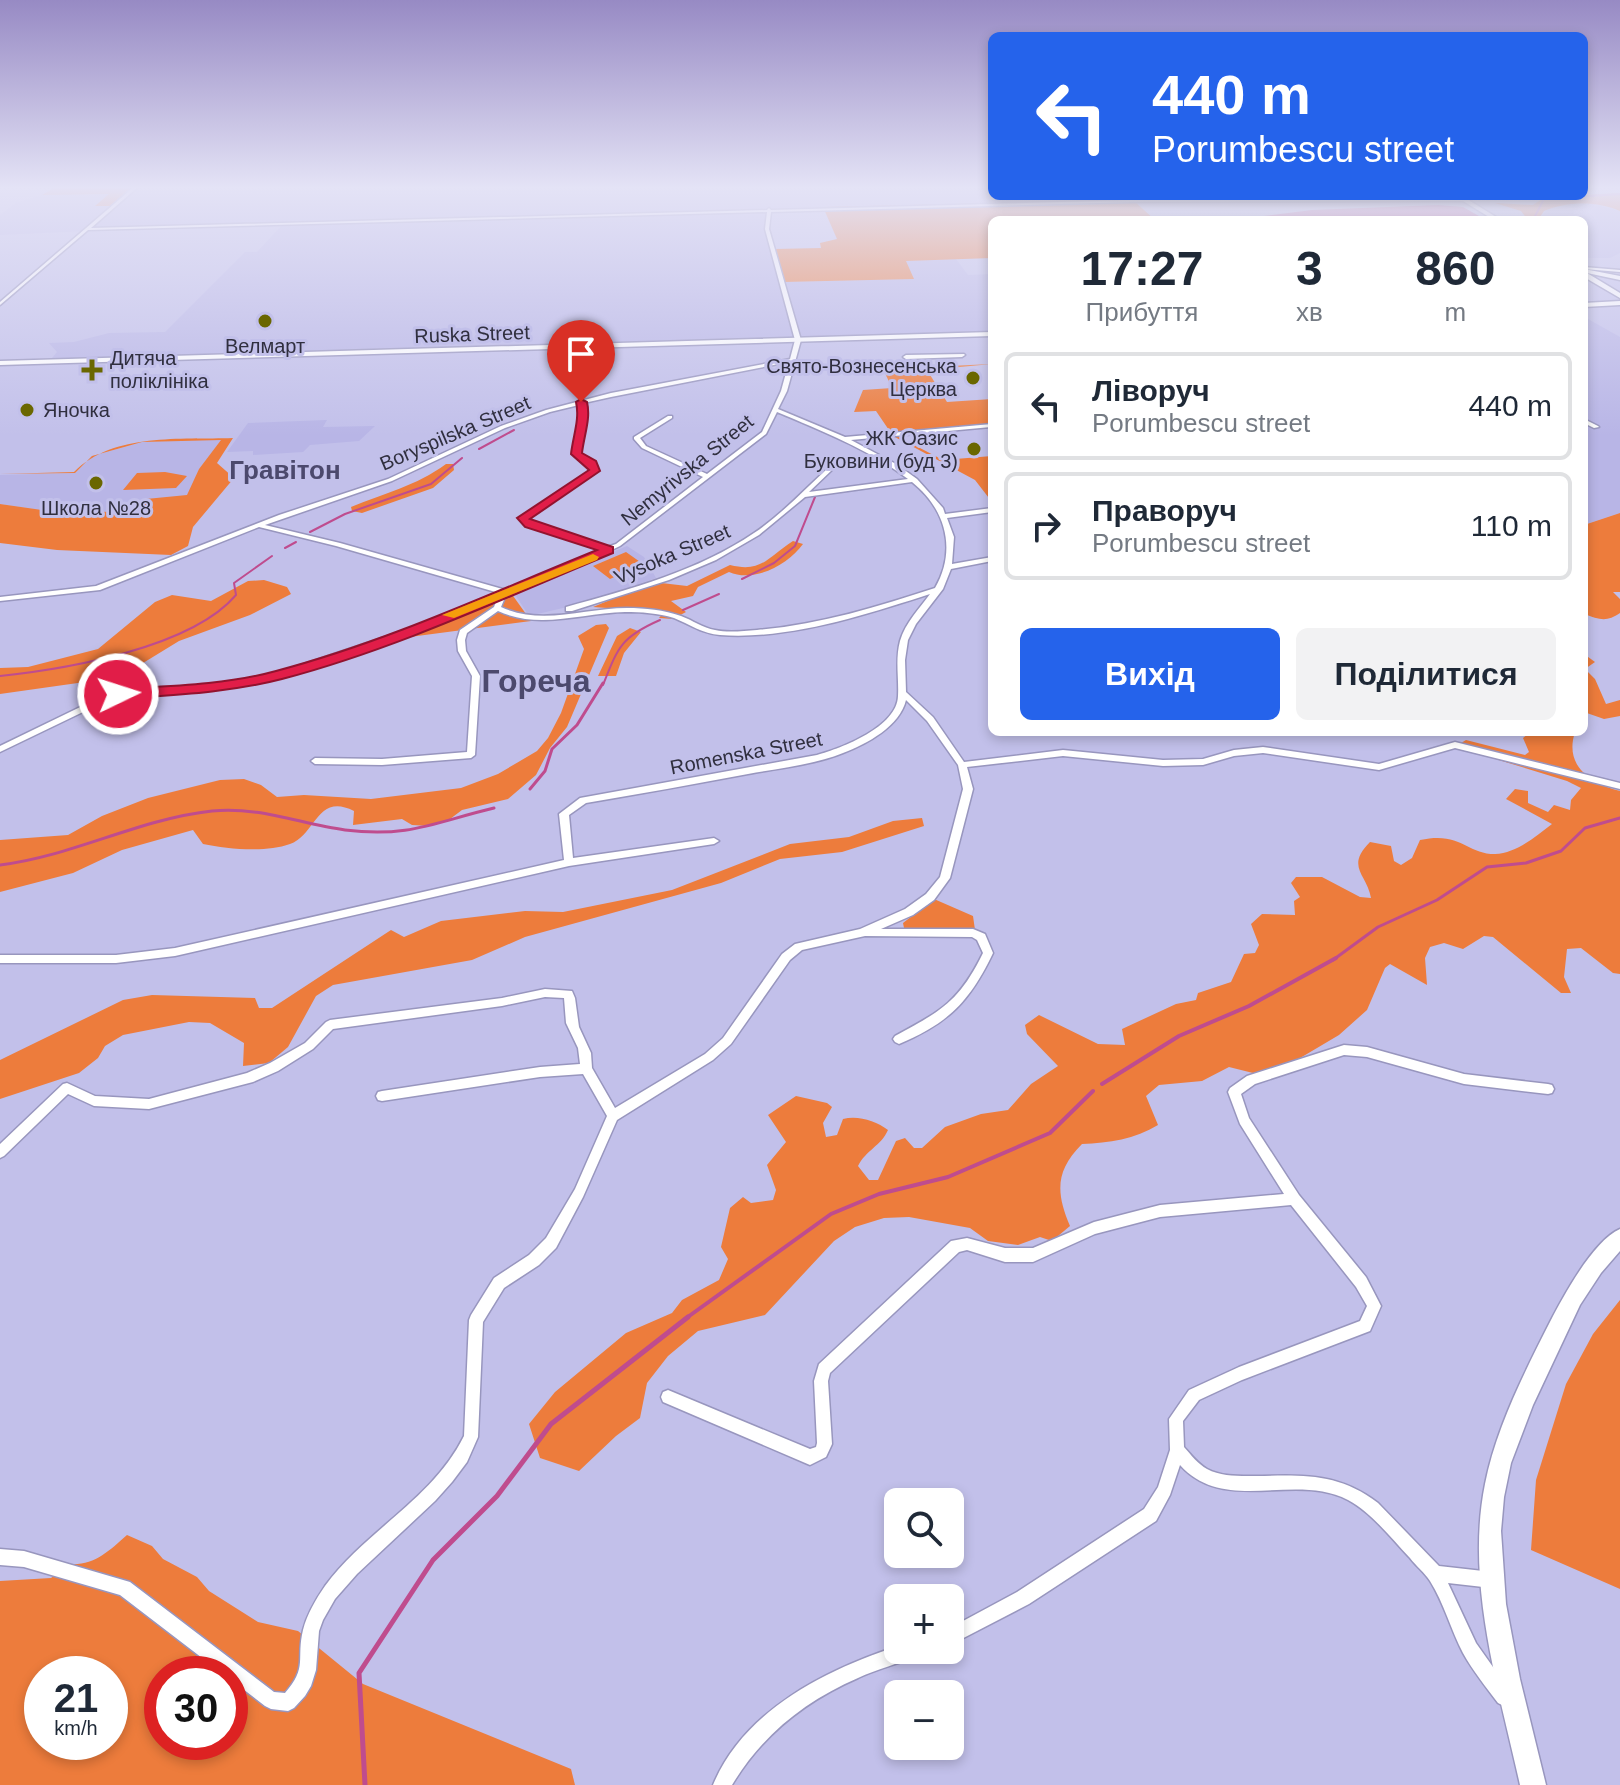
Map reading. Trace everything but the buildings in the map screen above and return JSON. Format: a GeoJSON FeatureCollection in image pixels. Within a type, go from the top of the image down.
{"type":"FeatureCollection","features":[{"type":"Feature","properties":{"kind":"main road"},"geometry":{"type":"LineString","coordinates":[[1588,272],[1620,278]]}},
{"type":"Feature","properties":{"kind":"main road"},"geometry":{"type":"LineString","coordinates":[[1588,274],[1620,296]]}},
{"type":"Feature","properties":{"kind":"main road"},"geometry":{"type":"LineString","coordinates":[[1588,305],[1620,303]]}},
{"type":"Feature","properties":{"kind":"main road","name":"Ruska Street"},"geometry":{"type":"LineString","coordinates":[[0,363],[988,334]]}},
{"type":"Feature","properties":{"kind":"main road"},"geometry":{"type":"LineString","coordinates":[[1533,1785],[1492,1580],[1493,1497],[1503,1457],[1564,1313],[1589,1272],[1620,1238]]}},
{"type":"Feature","properties":{"kind":"street"},"geometry":{"type":"LineString","coordinates":[[0,304],[41,269]]}},
{"type":"Feature","properties":{"kind":"street"},"geometry":{"type":"LineString","coordinates":[[778,269],[798,340]]}},
{"type":"Feature","properties":{"kind":"street"},"geometry":{"type":"LineString","coordinates":[[1588,271],[1620,271]]}},
{"type":"Feature","properties":{"kind":"street","name":"Nemyrivska Street"},"geometry":{"type":"LineString","coordinates":[[0,749],[110,696],[212,688],[279,675],[409,632],[608,550],[764,433],[776,410],[798,340]]}},
{"type":"Feature","properties":{"kind":"street"},"geometry":{"type":"LineString","coordinates":[[906,357],[962,355]]}},
{"type":"Feature","properties":{"kind":"street","name":"Boryspilska Street"},"geometry":{"type":"LineString","coordinates":[[0,599],[97,588],[258,525],[390,480],[503,427],[581,402],[792,360]]}},
{"type":"Feature","properties":{"kind":"street"},"geometry":{"type":"LineString","coordinates":[[581,402],[585,416],[579,430],[577,454],[592,464],[595,471],[523,518],[529,524],[608,550]]}},
{"type":"Feature","properties":{"kind":"street"},"geometry":{"type":"LineString","coordinates":[[0,1557],[24,1559],[124,1588],[271,1700],[288,1702],[302,1689],[309,1675],[315,1619],[334,1588],[372,1545],[452,1472],[466,1451],[471,1437],[476,1320],[499,1283],[534,1260],[551,1243],[579,1193],[613,1116],[681,1077],[718,1049],[786,957],[799,947],[862,933],[909,912],[930,897],[945,878],[968,789],[962,765],[930,719],[905,694],[904,639],[939,589],[949,567],[952,542],[944,516],[929,492],[915,480],[843,439],[776,410]]}},
{"type":"Feature","properties":{"kind":"street"},"geometry":{"type":"LineString","coordinates":[[670,417],[636,438],[644,447],[708,477]]}},
{"type":"Feature","properties":{"kind":"street"},"geometry":{"type":"LineString","coordinates":[[1588,423],[1596,427]]}},
{"type":"Feature","properties":{"kind":"street"},"geometry":{"type":"LineString","coordinates":[[843,439],[988,425]]}},
{"type":"Feature","properties":{"kind":"street","name":"Vysoka Street"},"geometry":{"type":"LineString","coordinates":[[540,618],[607,598],[706,561],[753,536],[830,469]]}},
{"type":"Feature","properties":{"kind":"street"},"geometry":{"type":"LineString","coordinates":[[803,495],[915,480]]}},
{"type":"Feature","properties":{"kind":"street"},"geometry":{"type":"LineString","coordinates":[[944,516],[988,510]]}},
{"type":"Feature","properties":{"kind":"street"},"geometry":{"type":"LineString","coordinates":[[258,525],[338,544],[504,592],[497,608],[463,632],[460,638],[461,657],[476,676],[471,755],[382,762],[315,761]]}},
{"type":"Feature","properties":{"kind":"street"},"geometry":{"type":"LineString","coordinates":[[949,567],[988,560]]}},
{"type":"Feature","properties":{"kind":"street"},"geometry":{"type":"LineString","coordinates":[[497,608],[514,617],[540,618],[596,611],[650,611],[679,618],[702,630],[740,633],[787,628],[888,606],[939,589]]}},
{"type":"Feature","properties":{"kind":"street","name":"Romenska Street"},"geometry":{"type":"LineString","coordinates":[[569,862],[564,814],[583,800],[837,753],[896,716],[905,694]]}},
{"type":"Feature","properties":{"kind":"street"},"geometry":{"type":"LineString","coordinates":[[962,765],[1063,753],[1163,763],[1203,762],[1234,753],[1263,750],[1379,767],[1455,745],[1620,786]]}},
{"type":"Feature","properties":{"kind":"street"},"geometry":{"type":"LineString","coordinates":[[0,959],[116,959],[175,952],[569,862],[714,841]]}},
{"type":"Feature","properties":{"kind":"street"},"geometry":{"type":"LineString","coordinates":[[862,933],[973,933],[981,937],[988,953],[971,990],[952,1010],[899,1039]]}},
{"type":"Feature","properties":{"kind":"street"},"geometry":{"type":"LineString","coordinates":[[0,1152],[67,1088],[94,1101],[149,1104],[249,1078],[309,1046],[330,1025],[502,1002],[545,993],[568,994],[573,1030],[583,1039],[586,1050],[586,1069],[613,1116]]}},
{"type":"Feature","properties":{"kind":"street"},"geometry":{"type":"LineString","coordinates":[[964,1630],[1023,1598],[1150,1515],[1165,1490],[1177,1450],[1176,1419],[1194,1395],[1239,1374],[1365,1326],[1371,1317],[1374,1306],[1361,1282],[1294,1199],[1244,1120],[1234,1092],[1251,1080],[1344,1050],[1367,1052],[1464,1079],[1548,1089]]}},
{"type":"Feature","properties":{"kind":"street"},"geometry":{"type":"LineString","coordinates":[[382,1096],[540,1072],[586,1069]]}},
{"type":"Feature","properties":{"kind":"street"},"geometry":{"type":"LineString","coordinates":[[668,1397],[810,1457],[821,1452],[825,1444],[821,1381],[824,1369],[956,1246],[967,1244],[1005,1255],[1033,1255],[1094,1228],[1160,1211],[1195,1205],[1294,1199]]}},
{"type":"Feature","properties":{"kind":"street"},"geometry":{"type":"LineString","coordinates":[[1177,1450],[1204,1477],[1222,1483],[1292,1481],[1349,1492],[1368,1505],[1435,1574],[1470,1649],[1518,1716]]}},
{"type":"Feature","properties":{"kind":"street"},"geometry":{"type":"LineString","coordinates":[[1435,1574],[1492,1580]]}},
{"type":"Feature","properties":{"kind":"street"},"geometry":{"type":"LineString","coordinates":[[722,1785],[737,1756],[788,1705],[843,1673],[884,1659]]}},
{"type":"Feature","properties":{"kind":"shaded area"},"geometry":{"type":"Polygon","coordinates":[[[228,269],[779,269],[783,282],[913,279],[909,269],[964,269],[968,275],[988,274],[988,335],[80,362],[52,358],[57,352],[49,343],[74,342],[109,333],[165,332],[228,269]]]}},
{"type":"Feature","properties":{"kind":"shaded area"},"geometry":{"type":"Polygon","coordinates":[[[780,269],[910,269],[914,279],[783,282],[780,269]]]}},
{"type":"Feature","properties":{"kind":"shaded area"},"geometry":{"type":"Polygon","coordinates":[[[1588,319],[1620,337],[1620,513],[1588,524],[1588,319]]]}},
{"type":"Feature","properties":{"kind":"shaded area"},"geometry":{"type":"Polygon","coordinates":[[[988,364],[927,370],[947,402],[988,399],[988,427],[895,435],[943,460],[988,456],[988,497],[975,480],[893,436],[876,411],[854,412],[863,390],[892,388],[883,369],[988,364]]]}},
{"type":"Feature","properties":{"kind":"shaded area"},"geometry":{"type":"Polygon","coordinates":[[[327,420],[323,427],[375,426],[359,441],[310,445],[303,452],[253,455],[253,451],[227,452],[248,423],[327,420]]]}},
{"type":"Feature","properties":{"kind":"shaded area"},"geometry":{"type":"Polygon","coordinates":[[[233,438],[217,463],[234,478],[193,527],[188,546],[171,555],[57,550],[0,543],[0,504],[91,517],[98,512],[135,511],[146,499],[187,495],[199,469],[221,440],[142,442],[233,438]]]}},
{"type":"Feature","properties":{"kind":"shaded area","name":"Школа №28"},"geometry":{"type":"Polygon","coordinates":[[[222,439],[199,469],[178,520],[132,523],[0,504],[0,475],[75,473],[92,456],[142,442],[222,439]]]}},
{"type":"Feature","properties":{"kind":"shaded area"},"geometry":{"type":"Polygon","coordinates":[[[142,442],[102,453],[108,450],[142,442]]]}},
{"type":"Feature","properties":{"kind":"shaded area"},"geometry":{"type":"Polygon","coordinates":[[[84,464],[75,473],[0,474],[74,472],[84,464]]]}},
{"type":"Feature","properties":{"kind":"shaded area"},"geometry":{"type":"Polygon","coordinates":[[[446,464],[453,464],[454,470],[433,488],[362,513],[352,511],[351,507],[412,484],[446,464]]]}},
{"type":"Feature","properties":{"kind":"shaded area"},"geometry":{"type":"Polygon","coordinates":[[[165,472],[187,476],[176,488],[123,490],[137,473],[165,472]]]}},
{"type":"Feature","properties":{"kind":"shaded area"},"geometry":{"type":"Polygon","coordinates":[[[1620,513],[1620,592],[1613,592],[1620,599],[1620,613],[1607,619],[1588,615],[1588,524],[1620,513]]]}},
{"type":"Feature","properties":{"kind":"shaded area"},"geometry":{"type":"Polygon","coordinates":[[[793,541],[803,544],[789,559],[770,570],[749,575],[729,572],[698,587],[693,596],[671,601],[686,612],[673,619],[659,618],[664,612],[593,607],[653,582],[687,586],[730,565],[757,565],[793,541]]]}},
{"type":"Feature","properties":{"kind":"shaded area"},"geometry":{"type":"Polygon","coordinates":[[[627,546],[644,557],[656,578],[584,603],[529,616],[514,593],[627,546]]]}},
{"type":"Feature","properties":{"kind":"shaded area"},"geometry":{"type":"Polygon","coordinates":[[[626,552],[643,564],[610,579],[593,566],[626,552]]]}},
{"type":"Feature","properties":{"kind":"shaded area"},"geometry":{"type":"Polygon","coordinates":[[[264,580],[287,587],[291,594],[250,615],[179,641],[130,671],[99,680],[0,694],[0,668],[28,667],[98,649],[155,602],[172,595],[211,601],[248,581],[264,580]]]}},
{"type":"Feature","properties":{"kind":"shaded area"},"geometry":{"type":"Polygon","coordinates":[[[511,593],[531,621],[402,638],[415,631],[511,593]]]}},
{"type":"Feature","properties":{"kind":"shaded area"},"geometry":{"type":"Polygon","coordinates":[[[606,624],[609,628],[567,727],[550,748],[536,775],[508,799],[462,810],[450,819],[429,826],[412,825],[402,819],[353,825],[354,811],[332,807],[324,811],[299,839],[280,847],[235,849],[203,844],[193,830],[122,850],[73,873],[0,892],[0,840],[68,835],[102,816],[148,798],[220,780],[244,779],[261,785],[277,797],[304,795],[371,799],[461,788],[498,774],[537,751],[548,738],[561,713],[584,649],[578,636],[596,625],[606,624]]]}},
{"type":"Feature","properties":{"kind":"shaded area"},"geometry":{"type":"Polygon","coordinates":[[[630,628],[641,632],[624,653],[616,676],[598,676],[617,636],[630,628]]]}},
{"type":"Feature","properties":{"kind":"shaded area"},"geometry":{"type":"Polygon","coordinates":[[[1588,672],[1595,679],[1606,704],[1620,700],[1620,716],[1604,719],[1588,713],[1588,672]]]}},
{"type":"Feature","properties":{"kind":"shaded area"},"geometry":{"type":"Polygon","coordinates":[[[1574,736],[1573,754],[1576,764],[1590,778],[1620,791],[1620,974],[1613,973],[1581,948],[1567,949],[1564,977],[1571,993],[1561,993],[1493,937],[1484,936],[1463,949],[1444,943],[1430,947],[1425,958],[1427,985],[1390,964],[1385,968],[1367,1010],[1339,1035],[1290,1064],[1261,1075],[1229,1067],[1202,1081],[1159,1085],[1146,1096],[1158,1125],[1122,1139],[1082,1144],[1067,1164],[1061,1183],[1062,1203],[1070,1226],[1052,1241],[1040,1237],[1018,1245],[988,1241],[970,1228],[909,1217],[884,1218],[855,1227],[834,1241],[765,1315],[698,1331],[668,1356],[647,1383],[640,1418],[579,1471],[540,1458],[529,1424],[555,1392],[626,1333],[672,1313],[682,1300],[719,1280],[728,1259],[721,1247],[730,1208],[743,1197],[751,1203],[773,1200],[776,1190],[767,1165],[786,1142],[768,1115],[796,1096],[832,1107],[823,1123],[826,1137],[837,1135],[843,1119],[867,1120],[883,1127],[888,1130],[885,1135],[858,1166],[869,1180],[878,1180],[896,1141],[905,1138],[914,1148],[922,1148],[945,1127],[981,1114],[1008,1110],[1031,1084],[1058,1066],[1027,1034],[1025,1025],[1039,1015],[1098,1044],[1125,1045],[1122,1029],[1176,1004],[1196,1000],[1198,993],[1231,982],[1244,954],[1255,953],[1259,945],[1251,924],[1262,914],[1295,915],[1294,901],[1300,897],[1291,883],[1296,877],[1322,877],[1360,897],[1371,898],[1358,864],[1370,842],[1391,846],[1394,861],[1401,865],[1412,858],[1420,840],[1445,838],[1477,851],[1495,854],[1511,851],[1526,843],[1552,824],[1506,799],[1515,789],[1528,791],[1528,803],[1548,812],[1554,805],[1570,810],[1571,800],[1581,788],[1460,748],[1466,740],[1525,755],[1529,752],[1523,738],[1574,736]]]}},
{"type":"Feature","properties":{"kind":"shaded area"},"geometry":{"type":"Polygon","coordinates":[[[922,818],[924,826],[842,852],[780,859],[721,883],[525,937],[472,960],[333,985],[316,996],[288,1047],[269,1063],[243,1066],[244,1043],[210,1023],[189,1022],[123,1035],[105,1046],[98,1058],[79,1073],[0,1099],[0,1060],[123,1000],[152,995],[255,998],[259,1008],[272,1008],[391,930],[404,937],[441,921],[525,911],[563,912],[672,890],[790,844],[849,837],[893,821],[922,818]]]}},
{"type":"Feature","properties":{"kind":"shaded area"},"geometry":{"type":"Polygon","coordinates":[[[934,899],[973,916],[975,930],[904,928],[903,923],[934,899]]]}},
{"type":"Feature","properties":{"kind":"shaded area"},"geometry":{"type":"Polygon","coordinates":[[[1620,1300],[1620,1589],[1531,1550],[1536,1480],[1566,1384],[1593,1334],[1620,1300]]]}},
{"type":"Feature","properties":{"kind":"shaded area"},"geometry":{"type":"Polygon","coordinates":[[[127,1535],[152,1546],[163,1559],[197,1577],[209,1591],[258,1622],[298,1631],[363,1684],[571,1769],[575,1785],[0,1785],[0,1581],[51,1578],[69,1564],[86,1563],[101,1556],[127,1535]]]}},
{"type":"Feature","properties":{"kind":"waterway"},"geometry":{"type":"LineString","coordinates":[[479,449],[514,430]]}},
{"type":"Feature","properties":{"kind":"waterway"},"geometry":{"type":"LineString","coordinates":[[310,532],[345,514],[431,484],[462,458]]}},
{"type":"Feature","properties":{"kind":"waterway"},"geometry":{"type":"LineString","coordinates":[[742,579],[774,563],[795,546],[815,497]]}},
{"type":"Feature","properties":{"kind":"waterway"},"geometry":{"type":"LineString","coordinates":[[285,548],[296,542]]}},
{"type":"Feature","properties":{"kind":"waterway"},"geometry":{"type":"LineString","coordinates":[[0,676],[58,668],[126,653],[189,629],[216,613],[236,595],[234,583],[272,556]]}},
{"type":"Feature","properties":{"kind":"waterway"},"geometry":{"type":"LineString","coordinates":[[683,610],[719,594]]}},
{"type":"Feature","properties":{"kind":"waterway"},"geometry":{"type":"LineString","coordinates":[[603,685],[622,645],[637,632],[660,620]]}},
{"type":"Feature","properties":{"kind":"waterway"},"geometry":{"type":"LineString","coordinates":[[530,789],[545,771],[552,749],[577,725],[603,683]]}},
{"type":"Feature","properties":{"kind":"waterway"},"geometry":{"type":"LineString","coordinates":[[0,865],[54,854],[185,815],[212,811],[246,811],[345,830],[387,832],[421,827],[494,808]]}},
{"type":"Feature","properties":{"kind":"waterway"},"geometry":{"type":"LineString","coordinates":[[1335,959],[1378,927],[1437,900],[1487,867],[1526,863],[1561,851],[1585,828],[1620,818]]}},
{"type":"Feature","properties":{"kind":"waterway"},"geometry":{"type":"LineString","coordinates":[[1102,1084],[1179,1036],[1249,1006],[1335,959]]}},
{"type":"Feature","properties":{"kind":"waterway"},"geometry":{"type":"LineString","coordinates":[[685,1319],[831,1214],[879,1194],[948,1177],[1050,1133],[1093,1091]]}},
{"type":"Feature","properties":{"kind":"waterway"},"geometry":{"type":"LineString","coordinates":[[365,1785],[359,1673],[433,1560],[497,1496],[551,1424],[688,1317]]}},
{"type":"Feature","properties":{"kind":"slow traffic"},"geometry":{"type":"LineString","coordinates":[[449,615],[593,557]]}},
{"type":"Feature","properties":{"kind":"place","name":"Велмарт"},"geometry":{"type":"Point","coordinates":[265,321]}},
{"type":"Feature","properties":{"kind":"place","name":"Дитяча поліклініка"},"geometry":{"type":"Point","coordinates":[92,370]}},
{"type":"Feature","properties":{"kind":"place","name":"Свято-Вознесенська Церква"},"geometry":{"type":"Point","coordinates":[973,378]}},
{"type":"Feature","properties":{"kind":"place","name":"Яночка"},"geometry":{"type":"Point","coordinates":[27,410]}},
{"type":"Feature","properties":{"kind":"place","name":"ЖК Оазис Буковини (буд 3)"},"geometry":{"type":"Point","coordinates":[974,449]}},
{"type":"Feature","properties":{"kind":"place","name":"Школа №28"},"geometry":{"type":"Point","coordinates":[96,483]}},
{"type":"Feature","properties":{"kind":"district","name":"Гравітон"},"geometry":{"type":"Point","coordinates":[285,470]}},
{"type":"Feature","properties":{"kind":"district","name":"Гореча"},"geometry":{"type":"Point","coordinates":[536,681]}},
{"type":"Feature","properties":{"kind":"route"},"geometry":{"type":"LineString","coordinates":[[118,694],[212,688],[279,675],[409,632],[608,550],[529,524],[523,518],[595,471],[592,464],[577,454],[579,430],[585,416],[585,406],[581,402]]}}]}
